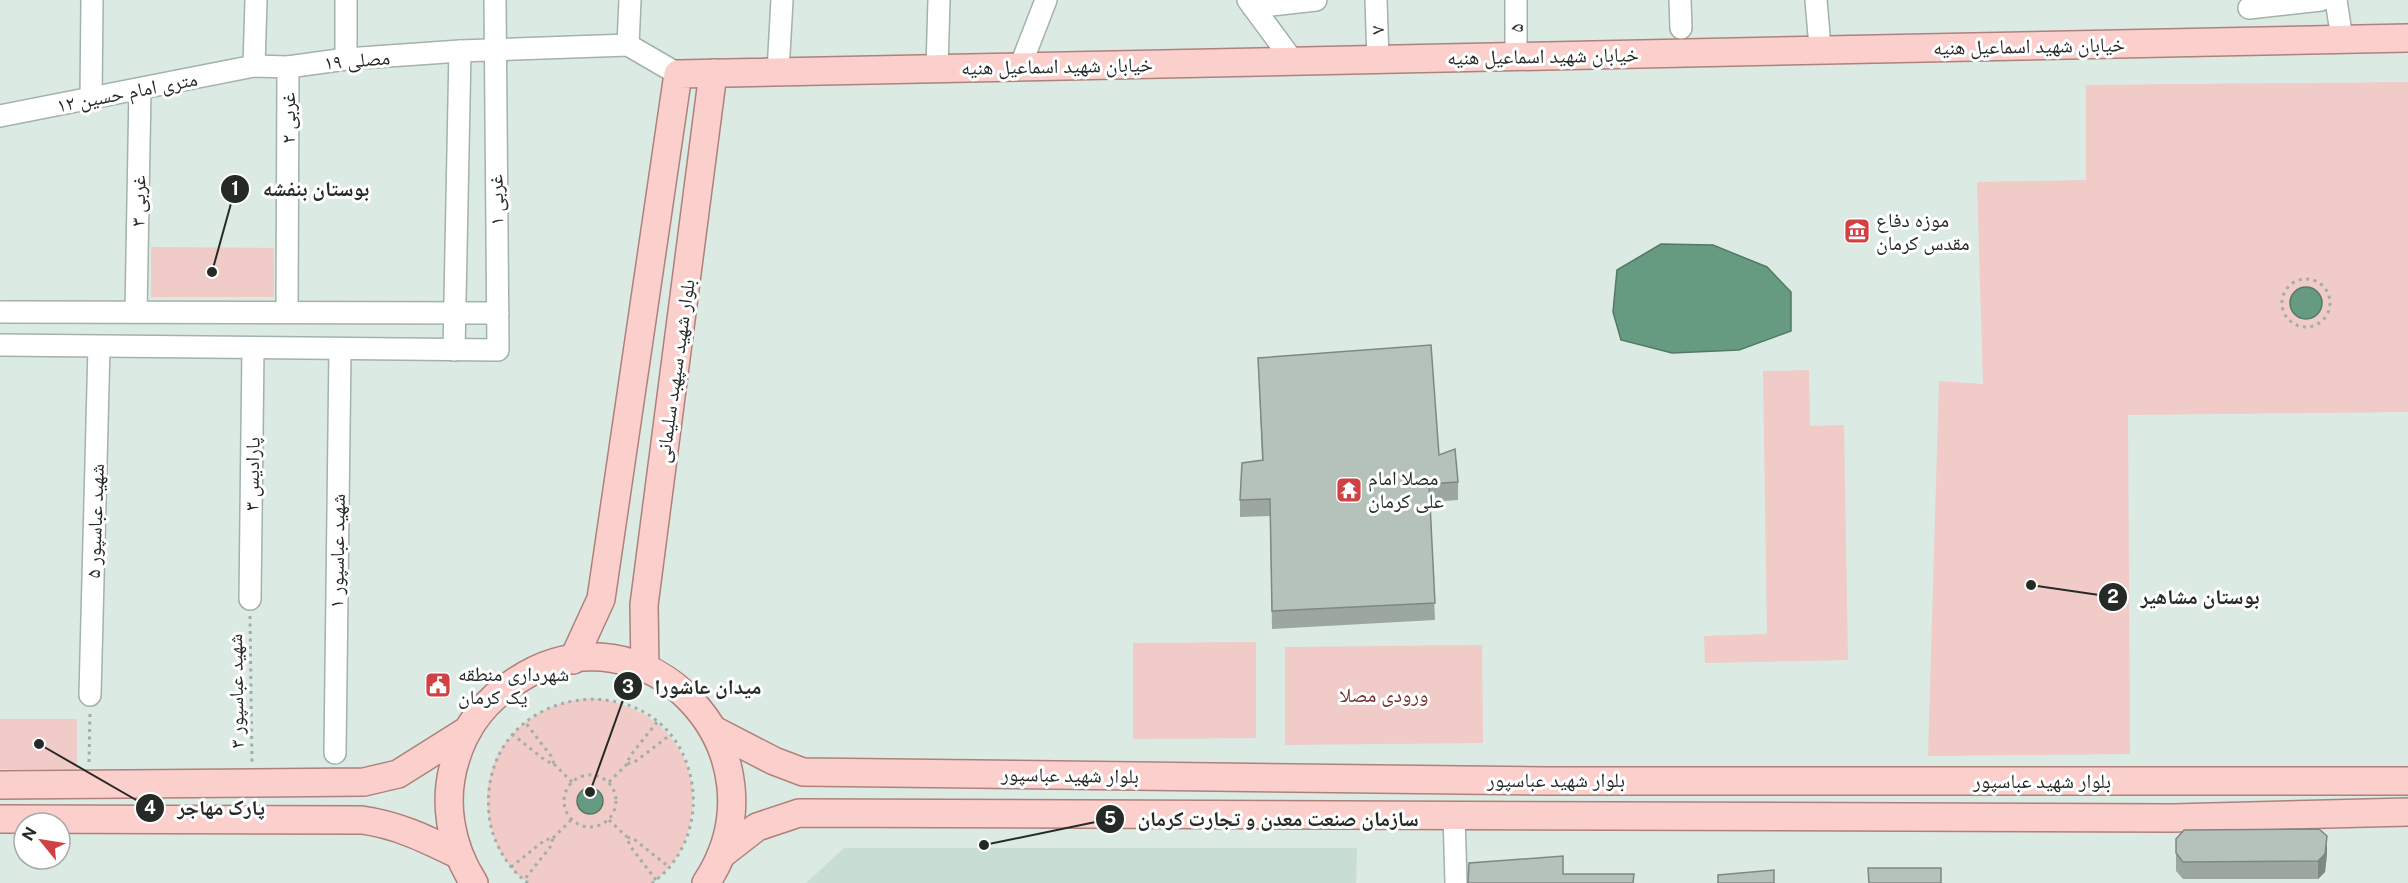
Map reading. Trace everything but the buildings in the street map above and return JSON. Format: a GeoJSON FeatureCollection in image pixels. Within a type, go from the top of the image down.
{"type":"FeatureCollection","features":[{"type":"Feature","properties":{"kind":"main road","name":"خیابان شهید اسماعیل هنیه"},"geometry":{"type":"LineString","coordinates":[[678,74],[2408,38]]}},
{"type":"Feature","properties":{"kind":"main road","name":"بلوار شهید سپهبد سلیمانی"},"geometry":{"type":"LineString","coordinates":[[573,660],[601,599],[678,74]]}},
{"type":"Feature","properties":{"kind":"main road","name":"بلوار شهید سپهبد سلیمانی"},"geometry":{"type":"LineString","coordinates":[[645,669],[644,605],[713,74]]}},
{"type":"Feature","properties":{"kind":"main road"},"geometry":{"type":"LineString","coordinates":[[474,883],[459,855],[449,819],[448,801],[454,764],[468,730],[490,700],[504,688],[537,669],[573,660],[609,660],[645,669],[677,688],[691,700],[714,730],[728,764],[732,792],[731,819],[721,855],[706,883]]}},
{"type":"Feature","properties":{"kind":"main road"},"geometry":{"type":"LineString","coordinates":[[0,785],[364,782],[398,774],[468,730]]}},
{"type":"Feature","properties":{"kind":"main road","name":"بلوار شهید عباسپور"},"geometry":{"type":"LineString","coordinates":[[714,730],[774,761],[803,771],[1546,781],[2408,782]]}},
{"type":"Feature","properties":{"kind":"main road"},"geometry":{"type":"LineString","coordinates":[[1545,815],[1546,781]]}},
{"type":"Feature","properties":{"kind":"main road"},"geometry":{"type":"LineString","coordinates":[[2171,782],[2173,818]]}},
{"type":"Feature","properties":{"kind":"main road","name":"بلوار شهید عباسپور"},"geometry":{"type":"LineString","coordinates":[[721,855],[757,826],[799,813],[2173,818],[2408,812]]}},
{"type":"Feature","properties":{"kind":"main road"},"geometry":{"type":"LineString","coordinates":[[0,819],[362,820],[390,824],[413,832],[459,855]]}},
{"type":"Feature","properties":{"kind":"street"},"geometry":{"type":"LineString","coordinates":[[92,99],[93,0]]}},
{"type":"Feature","properties":{"kind":"street"},"geometry":{"type":"LineString","coordinates":[[254,66],[256,0]]}},
{"type":"Feature","properties":{"kind":"street"},"geometry":{"type":"LineString","coordinates":[[346,0],[346,59]]}},
{"type":"Feature","properties":{"kind":"street","name":"۱ غربی"},"geometry":{"type":"LineString","coordinates":[[460,51],[454,350],[498,350],[495,0]]}},
{"type":"Feature","properties":{"kind":"street"},"geometry":{"type":"LineString","coordinates":[[630,0],[628,45],[678,74]]}},
{"type":"Feature","properties":{"kind":"street"},"geometry":{"type":"LineString","coordinates":[[777,72],[782,0]]}},
{"type":"Feature","properties":{"kind":"street"},"geometry":{"type":"LineString","coordinates":[[937,69],[939,0]]}},
{"type":"Feature","properties":{"kind":"street"},"geometry":{"type":"LineString","coordinates":[[1020,67],[1046,0]]}},
{"type":"Feature","properties":{"kind":"street"},"geometry":{"type":"LineString","coordinates":[[1251,4],[1316,0]]}},
{"type":"Feature","properties":{"kind":"street","name":"۷"},"geometry":{"type":"LineString","coordinates":[[1376,0],[1378,60]]}},
{"type":"Feature","properties":{"kind":"street","name":"۵"},"geometry":{"type":"LineString","coordinates":[[1516,0],[1516,57]]}},
{"type":"Feature","properties":{"kind":"street"},"geometry":{"type":"LineString","coordinates":[[1680,0],[1681,28]]}},
{"type":"Feature","properties":{"kind":"street"},"geometry":{"type":"LineString","coordinates":[[1816,0],[1819,35]]}},
{"type":"Feature","properties":{"kind":"street"},"geometry":{"type":"LineString","coordinates":[[2249,8],[2321,0]]}},
{"type":"Feature","properties":{"kind":"street"},"geometry":{"type":"LineString","coordinates":[[2336,0],[2342,39]]}},
{"type":"Feature","properties":{"kind":"street"},"geometry":{"type":"LineString","coordinates":[[1251,4],[1293,62]]}},
{"type":"Feature","properties":{"kind":"street","name":"مصلی ۱۹"},"geometry":{"type":"LineString","coordinates":[[254,66],[288,67],[346,59],[495,49],[628,45]]}},
{"type":"Feature","properties":{"kind":"street","name":"۱۲ متری امام حسین"},"geometry":{"type":"LineString","coordinates":[[0,116],[254,66]]}},
{"type":"Feature","properties":{"kind":"street","name":"۲ غربی"},"geometry":{"type":"LineString","coordinates":[[287,312],[288,67]]}},
{"type":"Feature","properties":{"kind":"street","name":"۳ غربی"},"geometry":{"type":"LineString","coordinates":[[136,312],[140,90]]}},
{"type":"Feature","properties":{"kind":"street"},"geometry":{"type":"LineString","coordinates":[[0,312],[287,312],[455,315],[498,313]]}},
{"type":"Feature","properties":{"kind":"street"},"geometry":{"type":"LineString","coordinates":[[0,345],[454,350]]}},
{"type":"Feature","properties":{"kind":"street","name":"شهید عباسپور ۵"},"geometry":{"type":"LineString","coordinates":[[90,695],[99,347]]}},
{"type":"Feature","properties":{"kind":"street","name":"پارادیس ۳"},"geometry":{"type":"LineString","coordinates":[[250,599],[253,349]]}},
{"type":"Feature","properties":{"kind":"street","name":"شهید عباسپور ۱"},"geometry":{"type":"LineString","coordinates":[[335,753],[340,350]]}},
{"type":"Feature","properties":{"kind":"street"},"geometry":{"type":"LineString","coordinates":[[1454,815],[1456,883]]}},
{"type":"Feature","properties":{"kind":"path"},"geometry":{"type":"LineString","coordinates":[[2308,279],[2324,288],[2330,306],[2321,322],[2304,328],[2287,319],[2282,301],[2290,285],[2308,279]]}},
{"type":"Feature","properties":{"kind":"path","name":"شهید عباسپور ۳"},"geometry":{"type":"LineString","coordinates":[[250,599],[252,783]]}},
{"type":"Feature","properties":{"kind":"path"},"geometry":{"type":"LineString","coordinates":[[89,785],[90,695]]}},
{"type":"Feature","properties":{"kind":"path"},"geometry":{"type":"LineString","coordinates":[[528,883],[511,867],[493,836],[488,801],[494,766],[512,734],[525,722],[556,704],[591,698],[626,704],[657,722],[670,735],[687,766],[693,801],[687,836],[669,867],[652,883]]}},
{"type":"Feature","properties":{"kind":"path"},"geometry":{"type":"LineString","coordinates":[[525,722],[551,756],[554,764],[572,782]]}},
{"type":"Feature","properties":{"kind":"path"},"geometry":{"type":"LineString","coordinates":[[609,782],[627,764],[630,756],[657,722]]}},
{"type":"Feature","properties":{"kind":"path"},"geometry":{"type":"LineString","coordinates":[[512,734],[546,761],[554,764]]}},
{"type":"Feature","properties":{"kind":"path"},"geometry":{"type":"LineString","coordinates":[[627,764],[636,761],[670,735]]}},
{"type":"Feature","properties":{"kind":"path"},"geometry":{"type":"LineString","coordinates":[[595,774],[609,782],[614,789],[617,805],[609,820],[594,827],[578,825],[571,820],[564,805],[567,789],[572,782],[579,777],[595,774]]}},
{"type":"Feature","properties":{"kind":"path"},"geometry":{"type":"LineString","coordinates":[[511,867],[545,840],[553,837],[571,820]]}},
{"type":"Feature","properties":{"kind":"path"},"geometry":{"type":"LineString","coordinates":[[609,820],[627,837],[635,840],[669,867]]}},
{"type":"Feature","properties":{"kind":"path"},"geometry":{"type":"LineString","coordinates":[[524,880],[551,846],[553,837]]}},
{"type":"Feature","properties":{"kind":"path"},"geometry":{"type":"LineString","coordinates":[[627,837],[630,846],[656,880]]}},
{"type":"Feature","properties":{"kind":"shaded area"},"geometry":{"type":"Polygon","coordinates":[[[1661,244],[1713,245],[1767,267],[1791,292],[1791,331],[1739,350],[1672,353],[1621,340],[1613,312],[1617,270],[1661,244]]]}},
{"type":"Feature","properties":{"kind":"shaded area"},"geometry":{"type":"Polygon","coordinates":[[[2306,287],[2317,292],[2322,303],[2317,314],[2306,319],[2295,314],[2290,303],[2295,292],[2306,287]]]}},
{"type":"Feature","properties":{"kind":"shaded area"},"geometry":{"type":"Polygon","coordinates":[[[590,788],[599,792],[603,801],[599,810],[590,814],[581,810],[577,801],[581,792],[590,788]]]}},
{"type":"Feature","properties":{"kind":"shaded area"},"geometry":{"type":"Polygon","coordinates":[[[844,848],[1357,848],[1356,883],[806,883],[844,848]]]}},
{"type":"Feature","properties":{"kind":"green space"},"geometry":{"type":"Polygon","coordinates":[[[2408,82],[2408,412],[2128,415],[2130,754],[1928,756],[1939,381],[1983,384],[1977,182],[2086,180],[2086,85],[2408,82]]]}},
{"type":"Feature","properties":{"kind":"green space"},"geometry":{"type":"Polygon","coordinates":[[[151,247],[274,248],[274,297],[151,297],[151,247]]]}},
{"type":"Feature","properties":{"kind":"green space"},"geometry":{"type":"Polygon","coordinates":[[[1809,370],[1810,426],[1844,425],[1848,660],[1705,663],[1704,636],[1767,634],[1763,371],[1809,370]]]}},
{"type":"Feature","properties":{"kind":"green space"},"geometry":{"type":"Polygon","coordinates":[[[1256,642],[1256,738],[1133,739],[1133,643],[1256,642]]]}},
{"type":"Feature","properties":{"kind":"green space","name":"ورودی مصلا"},"geometry":{"type":"Polygon","coordinates":[[[1482,645],[1483,743],[1285,745],[1285,647],[1482,645]]]}},
{"type":"Feature","properties":{"kind":"green space"},"geometry":{"type":"Polygon","coordinates":[[[591,698],[616,703],[638,711],[658,724],[673,741],[685,760],[691,782],[692,806],[686,839],[670,867],[652,883],[528,883],[509,865],[500,851],[491,827],[487,802],[490,778],[497,757],[509,738],[525,723],[545,710],[567,702],[591,698]]]}},
{"type":"Feature","properties":{"kind":"green space"},"geometry":{"type":"Polygon","coordinates":[[[0,719],[77,719],[77,770],[0,769],[0,719]]]}},
{"type":"Feature","properties":{"kind":"place","name":"موزه دفاع مقدس کرمان"},"geometry":{"type":"Point","coordinates":[1857,231]}},
{"type":"Feature","properties":{"kind":"place","name":"بوستان بنفشه"},"geometry":{"type":"Point","coordinates":[212,272]}},
{"type":"Feature","properties":{"kind":"place","name":"مصلا امام علی کرمان"},"geometry":{"type":"Point","coordinates":[1349,490]}},
{"type":"Feature","properties":{"kind":"place","name":"بوستان مشاهیر"},"geometry":{"type":"Point","coordinates":[2031,585]}},
{"type":"Feature","properties":{"kind":"place","name":"شهرداری منطقه یک کرمان"},"geometry":{"type":"Point","coordinates":[438,685]}},
{"type":"Feature","properties":{"kind":"place","name":"پارک مهاجر"},"geometry":{"type":"Point","coordinates":[39,744]}},
{"type":"Feature","properties":{"kind":"place","name":"میدان عاشورا"},"geometry":{"type":"Point","coordinates":[590,792]}},
{"type":"Feature","properties":{"kind":"place","name":"سازمان صنعت معدن و تجارت کرمان"},"geometry":{"type":"Point","coordinates":[984,845]}}]}
